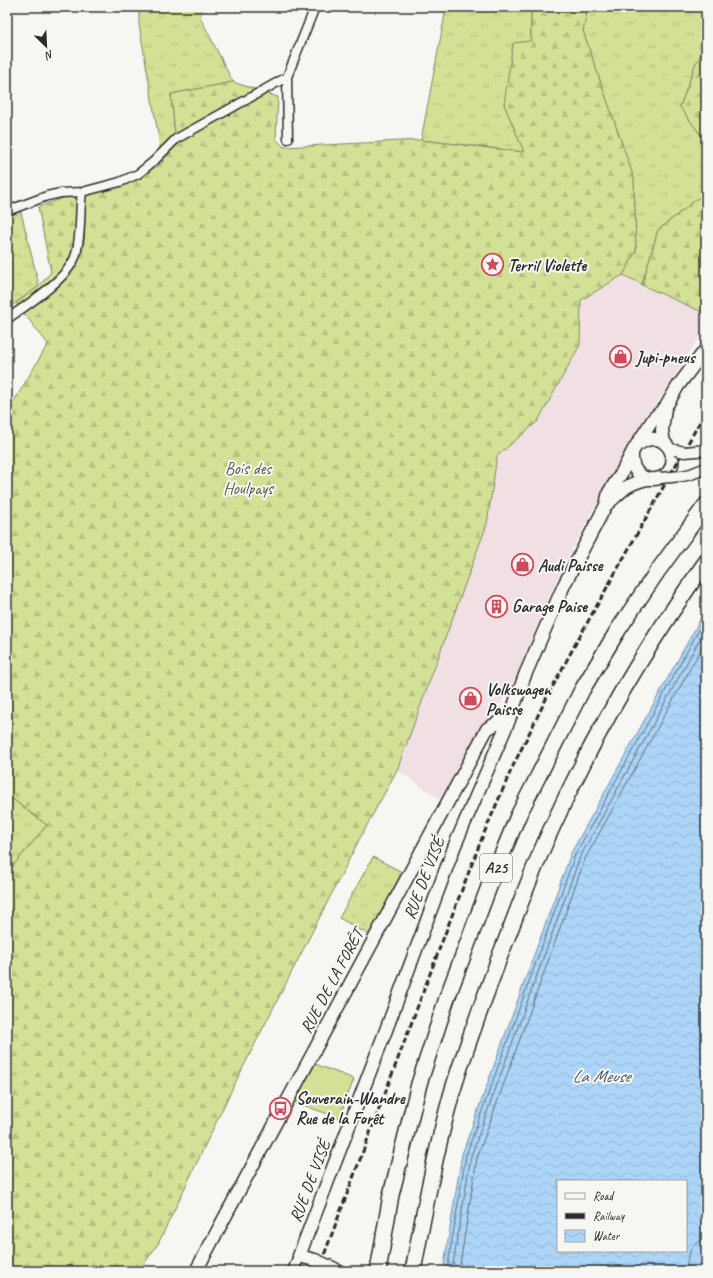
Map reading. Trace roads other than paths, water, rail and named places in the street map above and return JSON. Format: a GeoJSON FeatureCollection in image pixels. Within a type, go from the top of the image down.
{"type":"FeatureCollection","features":[{"type":"Feature","properties":{"kind":"highway","name":"A25"},"geometry":{"type":"LineString","coordinates":[[378,1271],[391,1195],[419,1084],[447,998],[490,884],[518,816],[582,690],[618,630],[673,548],[706,505]]}},
{"type":"Feature","properties":{"kind":"highway","name":"A25"},"geometry":{"type":"LineString","coordinates":[[414,1271],[426,1202],[452,1095],[484,1000],[522,898],[548,835],[612,710],[647,648],[706,562]]}},
{"type":"Feature","properties":{"kind":"main road","name":"RUE DE VISÉ"},"geometry":{"type":"LineString","coordinates":[[299,1256],[455,845],[509,720],[525,675],[564,585],[606,505],[609,492],[632,455],[634,449],[639,444],[654,418],[665,408],[678,386],[706,349]]}},
{"type":"Feature","properties":{"kind":"main road","name":"RUE DE VISÉ"},"geometry":{"type":"LineString","coordinates":[[606,505],[624,489],[631,485],[647,479],[660,478],[669,471],[672,464],[670,449],[662,430],[665,408]]}},
{"type":"Feature","properties":{"kind":"main road"},"geometry":{"type":"LineString","coordinates":[[639,444],[646,440],[653,439],[670,449]]}},
{"type":"Feature","properties":{"kind":"main road"},"geometry":{"type":"LineString","coordinates":[[632,455],[634,469],[639,475],[647,479]]}},
{"type":"Feature","properties":{"kind":"main road","name":"RUE DE LA FORÊT"},"geometry":{"type":"LineString","coordinates":[[196,1271],[487,729],[499,722],[509,720]]}},
{"type":"Feature","properties":{"kind":"main road"},"geometry":{"type":"LineString","coordinates":[[299,1256],[316,1260],[337,1271]]}},
{"type":"Feature","properties":{"kind":"street"},"geometry":{"type":"LineString","coordinates":[[288,139],[287,77],[315,7]]}},
{"type":"Feature","properties":{"kind":"street"},"geometry":{"type":"LineString","coordinates":[[7,211],[47,196],[61,193],[82,192],[120,182],[138,174],[154,161],[176,139],[287,77]]}},
{"type":"Feature","properties":{"kind":"street"},"geometry":{"type":"LineString","coordinates":[[7,319],[26,306],[66,273],[75,257],[79,240],[82,192]]}},
{"type":"Feature","properties":{"kind":"street"},"geometry":{"type":"LineString","coordinates":[[670,449],[685,452],[701,450]]}},
{"type":"Feature","properties":{"kind":"street"},"geometry":{"type":"LineString","coordinates":[[660,478],[682,476],[706,468]]}},
{"type":"Feature","properties":{"kind":"street","name":"RUE DE VISÉ"},"geometry":{"type":"LineString","coordinates":[[293,1271],[299,1256]]}},
{"type":"Feature","properties":{"kind":"water","name":"La Meuse"},"geometry":{"type":"Polygon","coordinates":[[[706,609],[706,1250],[701,1271],[443,1271],[462,1154],[571,853],[706,609]]]}},
{"type":"Feature","properties":{"kind":"railway"},"geometry":{"type":"LineString","coordinates":[[318,1271],[451,918],[482,838],[512,768],[577,641],[706,411]]}},
{"type":"Feature","properties":{"kind":"place","name":"Terril Violette"},"geometry":{"type":"Point","coordinates":[492,265]}},
{"type":"Feature","properties":{"kind":"place","name":"Jupi-pneus"},"geometry":{"type":"Point","coordinates":[621,357]}},
{"type":"Feature","properties":{"kind":"place","name":"Audi Paisse"},"geometry":{"type":"Point","coordinates":[522,565]}},
{"type":"Feature","properties":{"kind":"place","name":"Garage Paise"},"geometry":{"type":"Point","coordinates":[497,606]}},
{"type":"Feature","properties":{"kind":"place","name":"Volkswagen Paisse"},"geometry":{"type":"Point","coordinates":[470,699]}},
{"type":"Feature","properties":{"kind":"place","name":"Souverain-Wandre Rue de la Forêt"},"geometry":{"type":"Point","coordinates":[280,1108]}},
{"type":"Feature","properties":{"kind":"park label","name":"Bois des Houlpays"},"geometry":{"type":"Point","coordinates":[248,478]}}]}
